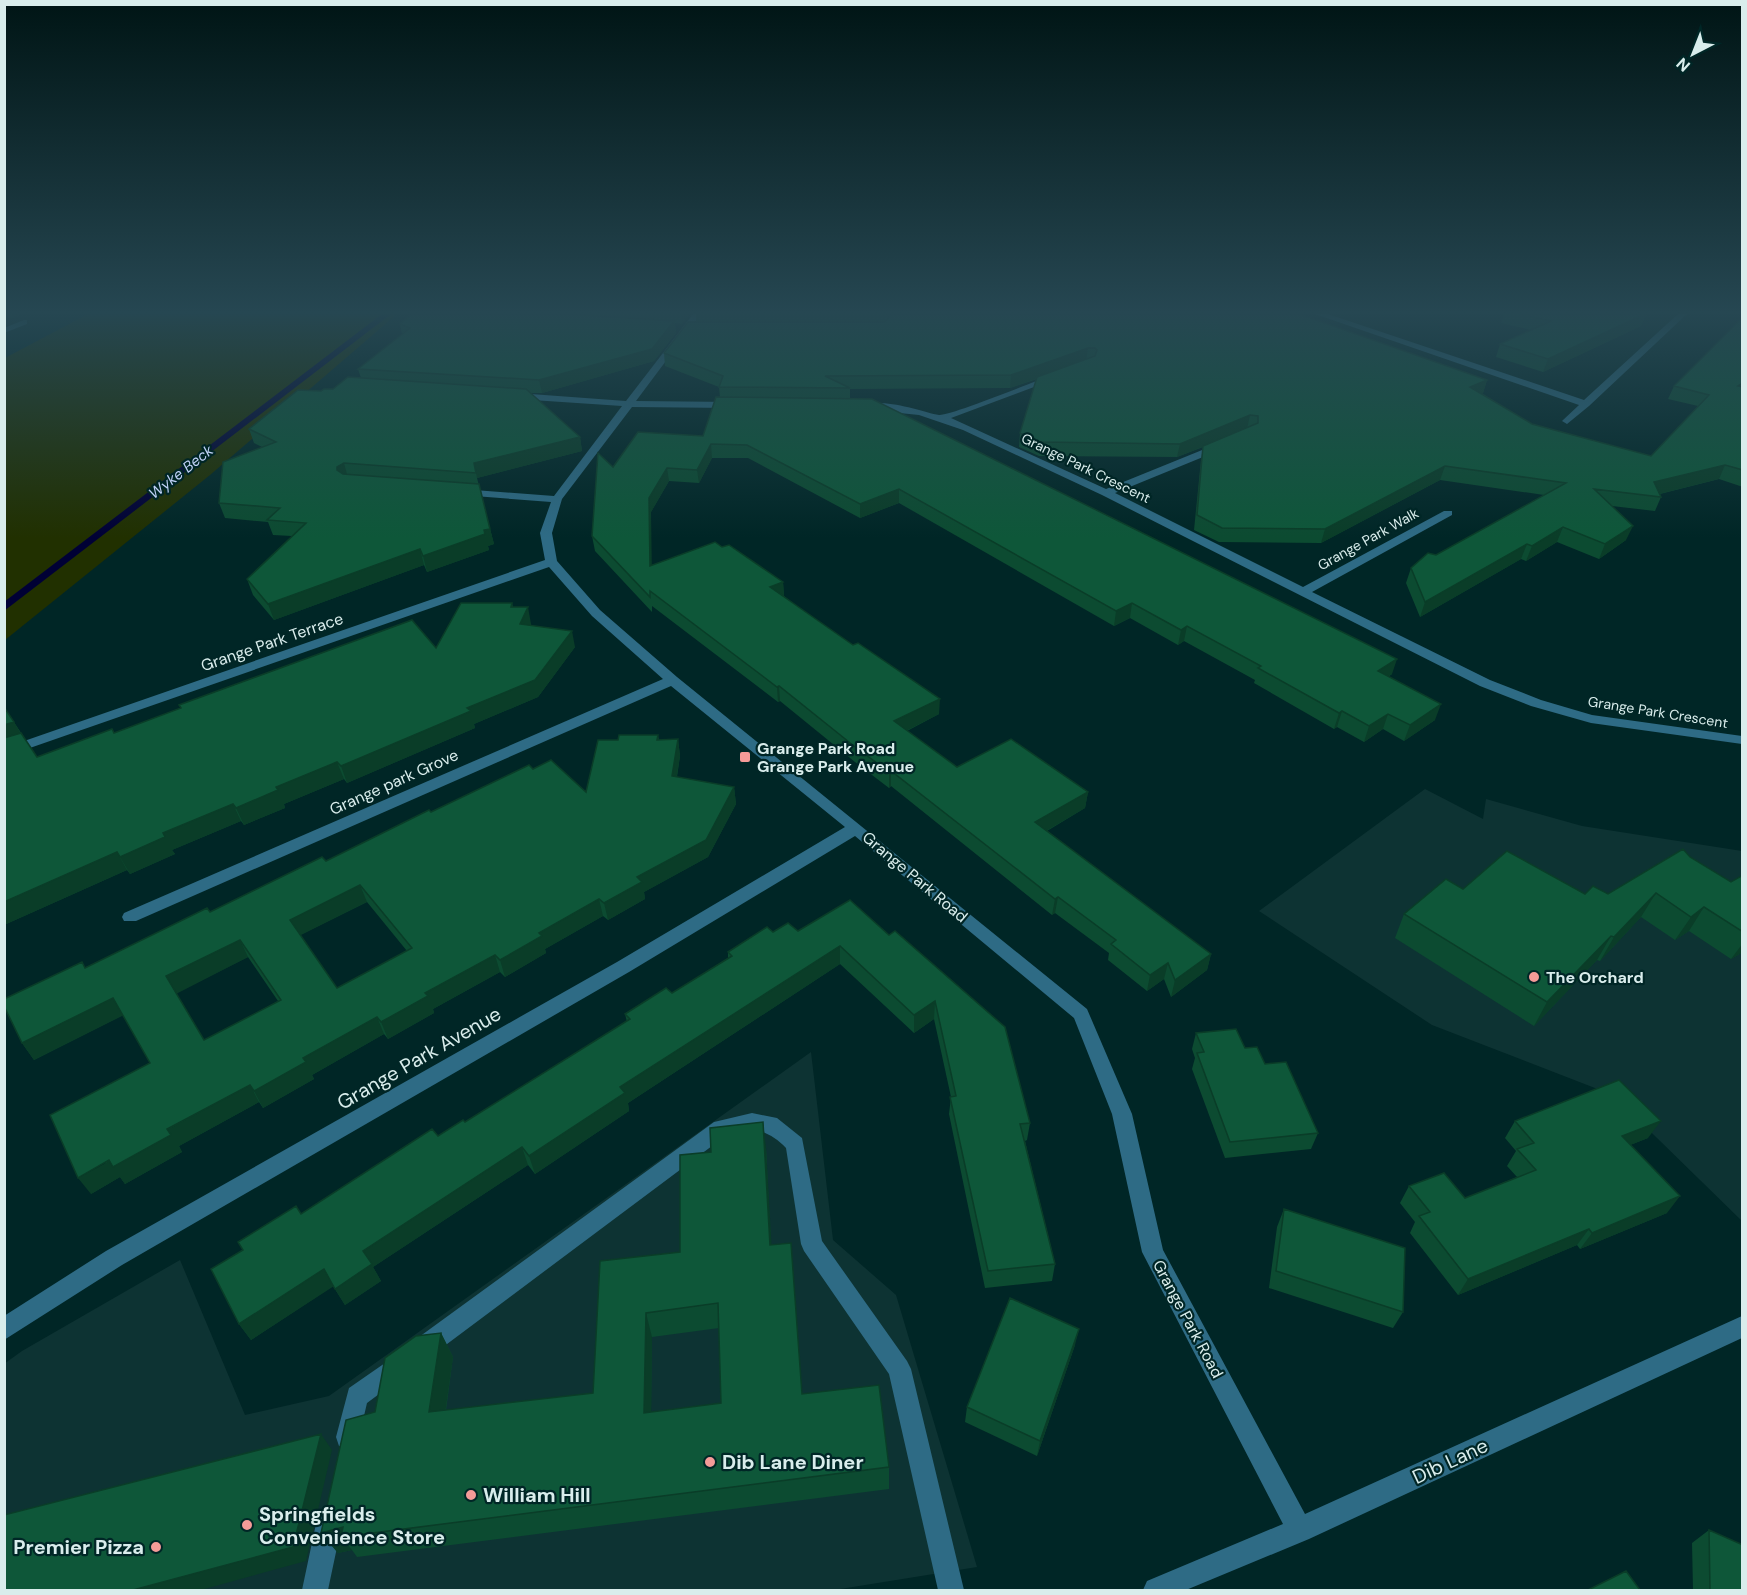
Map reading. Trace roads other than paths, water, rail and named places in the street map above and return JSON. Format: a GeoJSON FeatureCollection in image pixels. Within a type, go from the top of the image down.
{"type":"FeatureCollection","features":[{"type":"Feature","properties":{"kind":"street"},"geometry":{"type":"LineString","coordinates":[[551,562],[546,533],[557,499],[639,388]]}},
{"type":"Feature","properties":{"kind":"street"},"geometry":{"type":"LineString","coordinates":[[943,418],[1024,388]]}},
{"type":"Feature","properties":{"kind":"street"},"geometry":{"type":"LineString","coordinates":[[1540,388],[1586,404]]}},
{"type":"Feature","properties":{"kind":"street"},"geometry":{"type":"LineString","coordinates":[[1567,422],[1603,388]]}},
{"type":"Feature","properties":{"kind":"street"},"geometry":{"type":"LineString","coordinates":[[508,396],[627,404],[744,405]]}},
{"type":"Feature","properties":{"kind":"street","name":"Grange Park Crescent"},"geometry":{"type":"LineString","coordinates":[[862,407],[915,411],[943,418],[1106,493],[1485,682],[1536,703],[1592,719],[1743,740]]}},
{"type":"Feature","properties":{"kind":"street"},"geometry":{"type":"LineString","coordinates":[[1106,493],[1230,441]]}},
{"type":"Feature","properties":{"kind":"street"},"geometry":{"type":"LineString","coordinates":[[452,491],[557,499]]}},
{"type":"Feature","properties":{"kind":"street","name":"Grange Park Walk"},"geometry":{"type":"LineString","coordinates":[[1302,592],[1448,513]]}},
{"type":"Feature","properties":{"kind":"street","name":"Grange Park Road"},"geometry":{"type":"LineString","coordinates":[[551,562],[596,613],[672,680],[1081,1014],[1122,1114],[1153,1252],[1300,1530]]}},
{"type":"Feature","properties":{"kind":"street","name":"Grange Park Terrace"},"geometry":{"type":"LineString","coordinates":[[4,753],[551,562]]}},
{"type":"Feature","properties":{"kind":"street","name":"Grange park Grove"},"geometry":{"type":"LineString","coordinates":[[130,917],[672,680]]}},
{"type":"Feature","properties":{"kind":"street","name":"Grange Park Avenue"},"geometry":{"type":"LineString","coordinates":[[4,1329],[114,1258],[612,973],[856,828]]}},
{"type":"Feature","properties":{"kind":"street"},"geometry":{"type":"LineString","coordinates":[[342,1463],[357,1396],[720,1128],[737,1122],[754,1120],[770,1124],[784,1132],[795,1143],[812,1244],[899,1369],[951,1590]]}},
{"type":"Feature","properties":{"kind":"street","name":"Dib Lane"},"geometry":{"type":"LineString","coordinates":[[1156,1590],[1300,1530],[1743,1327]]}},
{"type":"Feature","properties":{"kind":"street"},"geometry":{"type":"LineString","coordinates":[[315,1590],[335,1497]]}},
{"type":"Feature","properties":{"kind":"waterway","name":"Wyke Beck"},"geometry":{"type":"LineString","coordinates":[[4,608],[290,388]]}},
{"type":"Feature","properties":{"kind":"place","name":"Grange Park Road Grange Park Avenue"},"geometry":{"type":"Point","coordinates":[745,757]}},
{"type":"Feature","properties":{"kind":"place","name":"The Orchard"},"geometry":{"type":"Point","coordinates":[1534,977]}},
{"type":"Feature","properties":{"kind":"place","name":"Dib Lane Diner"},"geometry":{"type":"Point","coordinates":[710,1462]}},
{"type":"Feature","properties":{"kind":"place","name":"William Hill"},"geometry":{"type":"Point","coordinates":[471,1495]}},
{"type":"Feature","properties":{"kind":"place","name":"Springfields Convenience Store"},"geometry":{"type":"Point","coordinates":[247,1525]}},
{"type":"Feature","properties":{"kind":"place","name":"Premier Pizza"},"geometry":{"type":"Point","coordinates":[156,1547]}}]}
